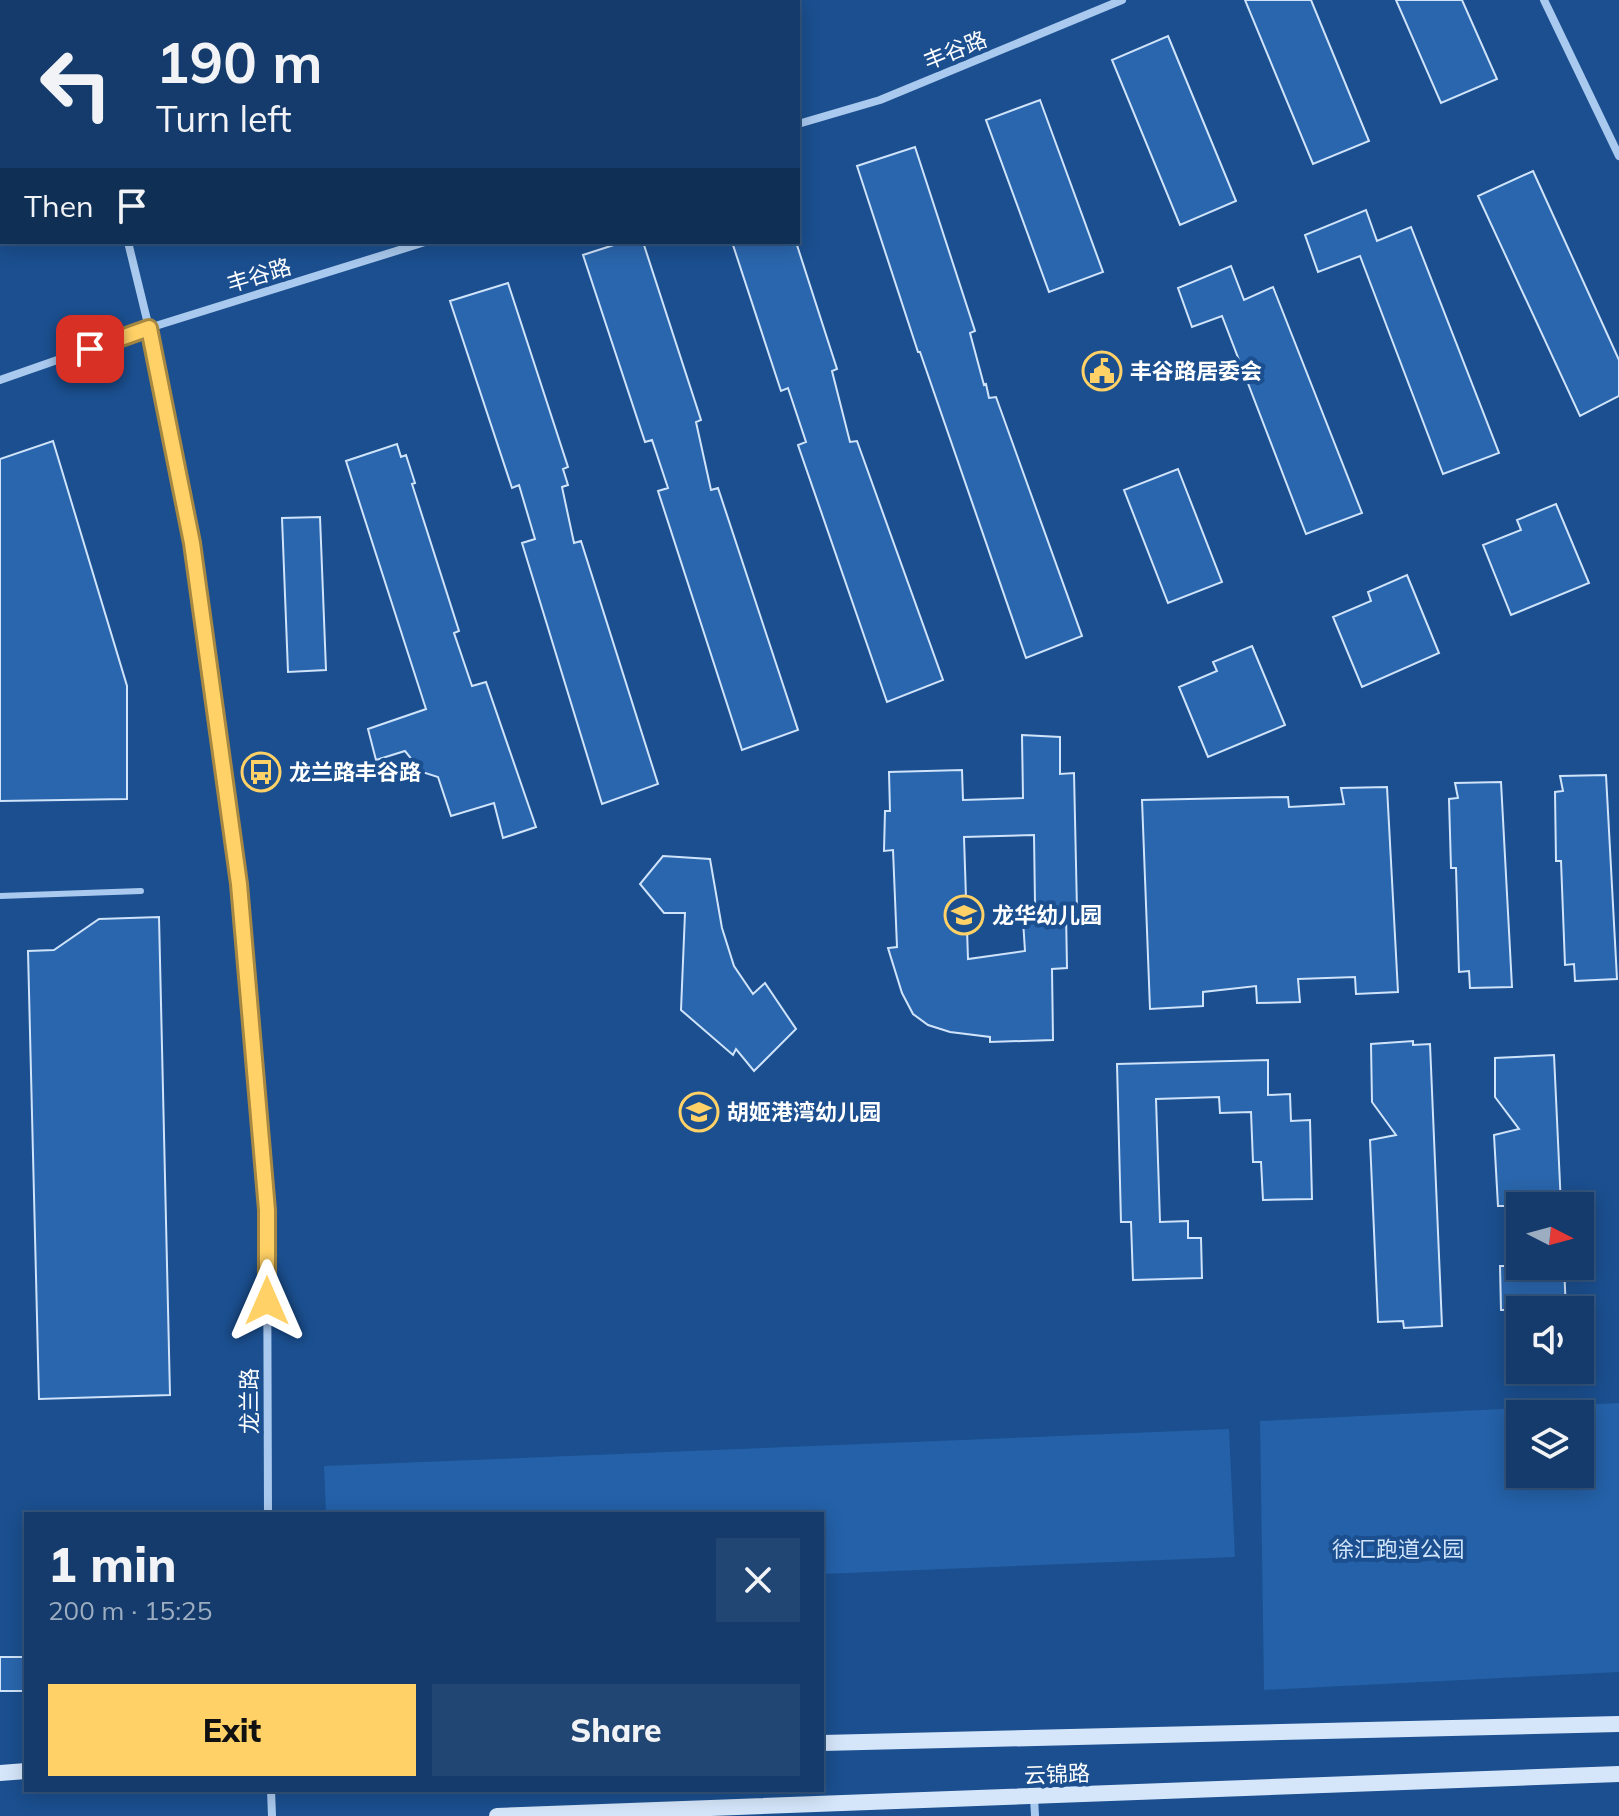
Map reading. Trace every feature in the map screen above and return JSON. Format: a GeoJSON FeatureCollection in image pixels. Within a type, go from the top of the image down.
{"type":"FeatureCollection","features":[{"type":"Feature","properties":{"kind":"main road","name":"云锦路"},"geometry":{"type":"LineString","coordinates":[[824,1743],[1619,1724]]}},
{"type":"Feature","properties":{"kind":"main road"},"geometry":{"type":"LineString","coordinates":[[0,1773],[24,1771]]}},
{"type":"Feature","properties":{"kind":"main road","name":"云锦路"},"geometry":{"type":"LineString","coordinates":[[497,1816],[1619,1774]]}},
{"type":"Feature","properties":{"kind":"street","name":"丰谷路"},"geometry":{"type":"LineString","coordinates":[[800,123],[880,100],[1122,0]]}},
{"type":"Feature","properties":{"kind":"street"},"geometry":{"type":"LineString","coordinates":[[1544,0],[1619,156]]}},
{"type":"Feature","properties":{"kind":"street","name":"龙兰路"},"geometry":{"type":"LineString","coordinates":[[128,244],[149,328],[192,543],[239,884],[267,1210],[268,1512]]}},
{"type":"Feature","properties":{"kind":"street","name":"丰谷路"},"geometry":{"type":"LineString","coordinates":[[0,380],[149,328],[419,244]]}},
{"type":"Feature","properties":{"kind":"street"},"geometry":{"type":"LineString","coordinates":[[271,1792],[272,1816]]}},
{"type":"Feature","properties":{"kind":"street"},"geometry":{"type":"LineString","coordinates":[[1034,1797],[1035,1816]]}},
{"type":"Feature","properties":{"kind":"lane"},"geometry":{"type":"LineString","coordinates":[[0,896],[141,891]]}},
{"type":"Feature","properties":{"kind":"green space","name":"徐汇跑道公园"},"geometry":{"type":"Polygon","coordinates":[[[1619,1403],[1619,1672],[1264,1690],[1260,1421],[1506,1409],[1506,1488],[1594,1488],[1594,1404],[1619,1403]]]}},
{"type":"Feature","properties":{"kind":"green space"},"geometry":{"type":"Polygon","coordinates":[[[1229,1429],[1235,1557],[824,1574],[824,1512],[326,1512],[324,1466],[1229,1429]]]}},
{"type":"Feature","properties":{"kind":"building"},"geometry":{"type":"Polygon","coordinates":[[[1245,0],[1311,0],[1369,141],[1313,164],[1245,0]]]}},
{"type":"Feature","properties":{"kind":"building"},"geometry":{"type":"Polygon","coordinates":[[[1396,0],[1462,0],[1497,79],[1441,103],[1396,0]]]}},
{"type":"Feature","properties":{"kind":"building"},"geometry":{"type":"Polygon","coordinates":[[[1168,36],[1236,201],[1180,225],[1112,60],[1168,36]]]}},
{"type":"Feature","properties":{"kind":"building"},"geometry":{"type":"Polygon","coordinates":[[[1040,100],[1103,272],[1049,292],[986,120],[1040,100]]]}},
{"type":"Feature","properties":{"kind":"building"},"geometry":{"type":"Polygon","coordinates":[[[915,147],[975,331],[970,333],[984,385],[989,398],[996,397],[1082,636],[1026,658],[918,352],[857,166],[915,147]]]}},
{"type":"Feature","properties":{"kind":"building"},"geometry":{"type":"Polygon","coordinates":[[[1533,171],[1619,360],[1619,396],[1580,416],[1478,196],[1533,171]]]}},
{"type":"Feature","properties":{"kind":"building"},"geometry":{"type":"Polygon","coordinates":[[[1366,210],[1377,241],[1411,227],[1499,453],[1443,474],[1360,256],[1318,272],[1305,235],[1366,210]]]}},
{"type":"Feature","properties":{"kind":"building"},"geometry":{"type":"Polygon","coordinates":[[[617,244],[644,244],[701,420],[696,422],[711,490],[718,488],[798,730],[742,750],[658,491],[668,488],[652,440],[645,442],[583,255],[617,244]]]}},
{"type":"Feature","properties":{"kind":"building"},"geometry":{"type":"Polygon","coordinates":[[[733,244],[797,244],[837,369],[832,371],[850,442],[857,441],[943,680],[887,702],[798,445],[806,442],[788,388],[781,391],[733,244]]]}},
{"type":"Feature","properties":{"kind":"building"},"geometry":{"type":"Polygon","coordinates":[[[1231,266],[1244,300],[1273,287],[1362,513],[1306,534],[1222,316],[1192,327],[1178,288],[1231,266]]]}},
{"type":"Feature","properties":{"kind":"building"},"geometry":{"type":"Polygon","coordinates":[[[508,283],[568,467],[563,469],[568,485],[562,487],[574,543],[581,541],[658,784],[602,804],[522,543],[535,539],[519,485],[512,488],[450,301],[508,283]]]}},
{"type":"Feature","properties":{"kind":"building"},"geometry":{"type":"Polygon","coordinates":[[[53,441],[127,686],[127,799],[0,801],[0,459],[53,441]]]}},
{"type":"Feature","properties":{"kind":"building"},"geometry":{"type":"Polygon","coordinates":[[[397,444],[401,457],[406,455],[415,483],[412,484],[459,631],[454,633],[472,686],[486,682],[536,827],[503,838],[494,803],[451,816],[438,777],[422,772],[405,751],[376,760],[368,729],[426,709],[346,461],[397,444]]]}},
{"type":"Feature","properties":{"kind":"building"},"geometry":{"type":"Polygon","coordinates":[[[1178,469],[1222,582],[1168,603],[1124,490],[1178,469]]]}},
{"type":"Feature","properties":{"kind":"building"},"geometry":{"type":"Polygon","coordinates":[[[1556,504],[1589,583],[1511,615],[1483,545],[1521,530],[1517,520],[1556,504]]]}},
{"type":"Feature","properties":{"kind":"building"},"geometry":{"type":"Polygon","coordinates":[[[320,517],[326,670],[288,672],[282,518],[320,517]]]}},
{"type":"Feature","properties":{"kind":"building"},"geometry":{"type":"Polygon","coordinates":[[[1407,575],[1439,653],[1362,687],[1333,617],[1371,601],[1368,592],[1407,575]]]}},
{"type":"Feature","properties":{"kind":"building"},"geometry":{"type":"Polygon","coordinates":[[[1252,646],[1285,725],[1208,757],[1179,687],[1217,671],[1213,662],[1252,646]]]}},
{"type":"Feature","properties":{"kind":"building"},"geometry":{"type":"Polygon","coordinates":[[[1022,735],[1060,737],[1060,774],[1074,773],[1077,910],[1066,911],[1067,968],[1052,969],[1053,1040],[990,1042],[990,1037],[950,1032],[928,1025],[913,1014],[902,993],[888,948],[897,947],[893,850],[884,851],[885,811],[890,811],[889,772],[962,770],[963,800],[1023,798],[1022,735]],[[1034,835],[964,837],[968,959],[1025,951],[1022,905],[1035,904],[1034,835]]]}},
{"type":"Feature","properties":{"kind":"building"},"geometry":{"type":"Polygon","coordinates":[[[1606,775],[1617,979],[1575,981],[1574,964],[1565,965],[1561,861],[1556,861],[1555,792],[1563,791],[1560,776],[1606,775]]]}},
{"type":"Feature","properties":{"kind":"building"},"geometry":{"type":"Polygon","coordinates":[[[1501,782],[1512,987],[1470,988],[1469,971],[1459,972],[1456,868],[1451,868],[1449,799],[1458,798],[1455,783],[1501,782]]]}},
{"type":"Feature","properties":{"kind":"building"},"geometry":{"type":"Polygon","coordinates":[[[1387,787],[1398,992],[1356,994],[1355,977],[1298,979],[1300,1002],[1257,1003],[1256,986],[1203,992],[1203,1006],[1150,1009],[1142,800],[1288,797],[1289,807],[1344,804],[1341,788],[1387,787]]]}},
{"type":"Feature","properties":{"kind":"building"},"geometry":{"type":"Polygon","coordinates":[[[663,856],[710,859],[722,928],[734,966],[753,994],[765,983],[796,1029],[754,1071],[736,1049],[733,1055],[681,1010],[685,913],[664,913],[640,884],[663,856]]]}},
{"type":"Feature","properties":{"kind":"building"},"geometry":{"type":"Polygon","coordinates":[[[159,917],[170,1395],[39,1399],[28,951],[54,950],[99,919],[159,917]]]}},
{"type":"Feature","properties":{"kind":"building"},"geometry":{"type":"Polygon","coordinates":[[[1413,1041],[1413,1045],[1430,1044],[1442,1326],[1404,1328],[1403,1321],[1378,1322],[1370,1140],[1396,1135],[1372,1102],[1371,1044],[1413,1041]]]}},
{"type":"Feature","properties":{"kind":"building"},"geometry":{"type":"Polygon","coordinates":[[[1554,1055],[1560,1192],[1506,1192],[1506,1206],[1498,1206],[1494,1135],[1519,1129],[1495,1097],[1495,1058],[1554,1055]]]}},
{"type":"Feature","properties":{"kind":"building"},"geometry":{"type":"Polygon","coordinates":[[[1268,1060],[1268,1095],[1290,1094],[1291,1121],[1310,1120],[1312,1199],[1263,1200],[1261,1162],[1253,1162],[1251,1112],[1220,1113],[1219,1097],[1156,1099],[1160,1222],[1188,1221],[1188,1238],[1201,1238],[1202,1278],[1133,1280],[1131,1222],[1121,1222],[1117,1064],[1268,1060]]]}},
{"type":"Feature","properties":{"kind":"building"},"geometry":{"type":"Polygon","coordinates":[[[1500,1266],[1506,1266],[1506,1280],[1565,1280],[1565,1296],[1506,1296],[1506,1310],[1501,1310],[1500,1266]]]}},
{"type":"Feature","properties":{"kind":"building"},"geometry":{"type":"Polygon","coordinates":[[[0,1657],[24,1657],[24,1691],[0,1691],[0,1657]]]}},
{"type":"Feature","properties":{"kind":"place","name":"丰谷路居委会"},"geometry":{"type":"Point","coordinates":[1102,371]}},
{"type":"Feature","properties":{"kind":"place","name":"龙兰路丰谷路"},"geometry":{"type":"Point","coordinates":[261,772]}},
{"type":"Feature","properties":{"kind":"place","name":"龙华幼儿园"},"geometry":{"type":"Point","coordinates":[964,915]}},
{"type":"Feature","properties":{"kind":"place","name":"胡姬港湾幼儿园"},"geometry":{"type":"Point","coordinates":[699,1112]}},
{"type":"Feature","properties":{"kind":"route"},"geometry":{"type":"LineString","coordinates":[[90,349],[149,328],[192,543],[239,884],[267,1210],[267,1301]]}}]}
